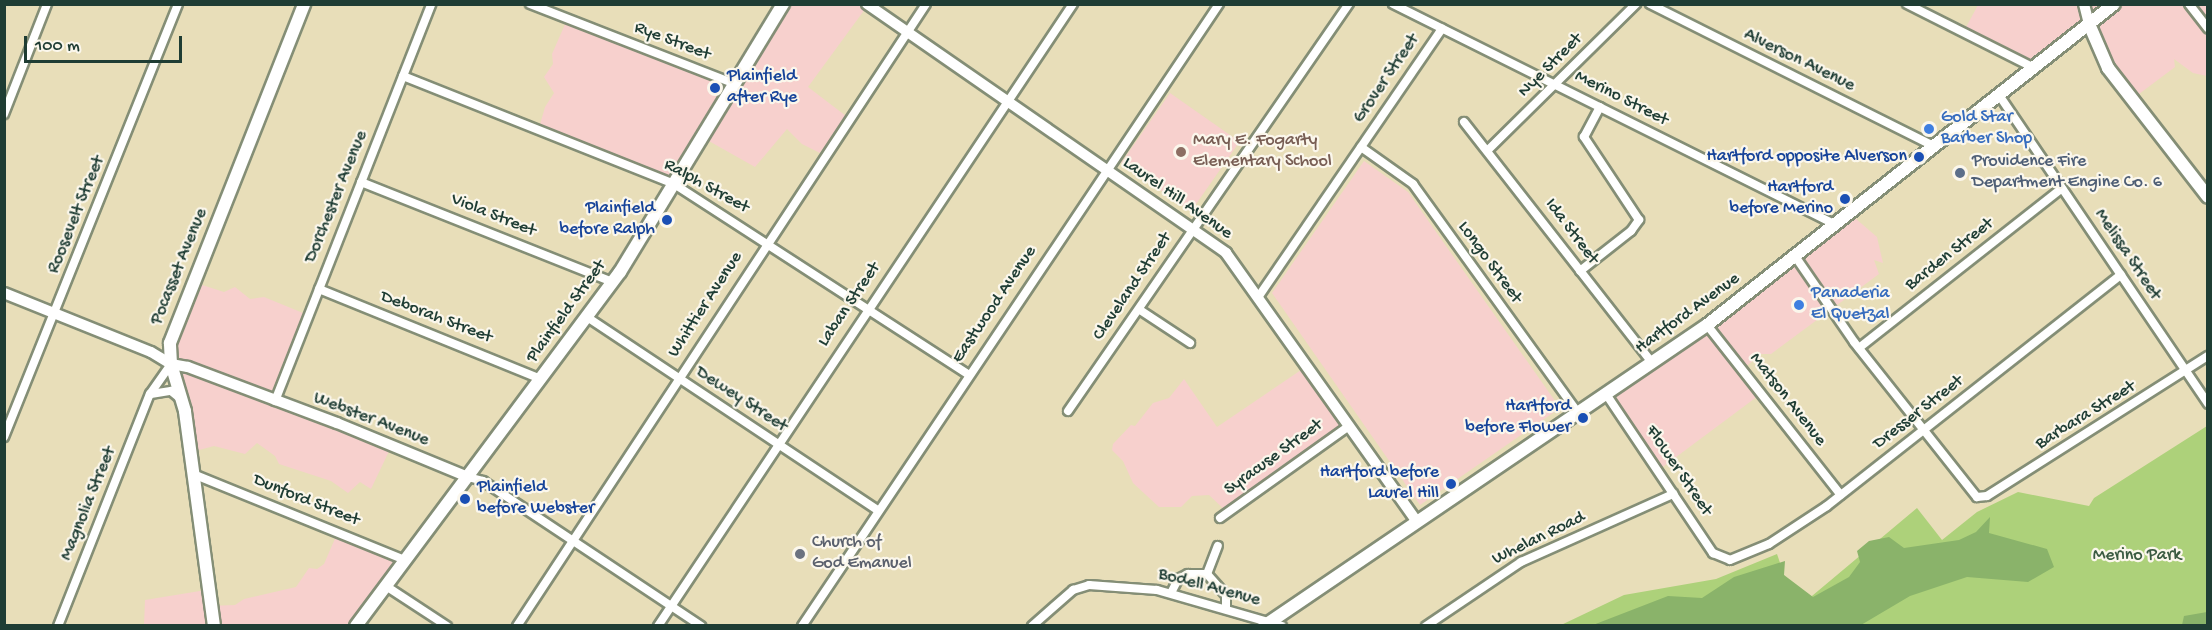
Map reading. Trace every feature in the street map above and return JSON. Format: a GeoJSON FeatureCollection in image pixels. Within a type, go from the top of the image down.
{"type":"FeatureCollection","features":[{"type":"Feature","properties":{"kind":"main road","name":"Pocasset Avenue"},"geometry":{"type":"LineString","coordinates":[[214,626],[183,401],[171,364],[170,343],[304,4]]}},
{"type":"Feature","properties":{"kind":"main road","name":"Plainfield Street"},"geometry":{"type":"LineString","coordinates":[[356,626],[612,282],[783,4]]}},
{"type":"Feature","properties":{"kind":"main road","name":"Hartford Avenue"},"geometry":{"type":"LineString","coordinates":[[1266,624],[1707,325],[2114,4]]}},
{"type":"Feature","properties":{"kind":"main road"},"geometry":{"type":"LineString","coordinates":[[2089,24],[2108,68],[2208,197]]}},
{"type":"Feature","properties":{"kind":"street"},"geometry":{"type":"LineString","coordinates":[[4,114],[48,4]]}},
{"type":"Feature","properties":{"kind":"street","name":"Roosevelt Street"},"geometry":{"type":"LineString","coordinates":[[4,437],[56,314],[178,4]]}},
{"type":"Feature","properties":{"kind":"street","name":"Dorchester Avenue"},"geometry":{"type":"LineString","coordinates":[[275,401],[431,4]]}},
{"type":"Feature","properties":{"kind":"street","name":"Rye Street"},"geometry":{"type":"LineString","coordinates":[[530,4],[735,84]]}},
{"type":"Feature","properties":{"kind":"street","name":"Laurel Hill Avenue"},"geometry":{"type":"LineString","coordinates":[[867,4],[1226,253],[1417,522]]}},
{"type":"Feature","properties":{"kind":"street","name":"Whittier Avenue"},"geometry":{"type":"LineString","coordinates":[[517,626],[767,242],[926,4]]}},
{"type":"Feature","properties":{"kind":"street","name":"Laban Street"},"geometry":{"type":"LineString","coordinates":[[658,626],[1072,4]]}},
{"type":"Feature","properties":{"kind":"street","name":"Eastwood Avenue"},"geometry":{"type":"LineString","coordinates":[[802,626],[968,374],[1219,4]]}},
{"type":"Feature","properties":{"kind":"street","name":"Cleveland Street"},"geometry":{"type":"LineString","coordinates":[[1068,411],[1140,310],[1193,229],[1349,4]]}},
{"type":"Feature","properties":{"kind":"street","name":"Merino Street"},"geometry":{"type":"LineString","coordinates":[[1393,4],[1834,224]]}},
{"type":"Feature","properties":{"kind":"street","name":"Nye Street"},"geometry":{"type":"LineString","coordinates":[[1488,150],[1636,4]]}},
{"type":"Feature","properties":{"kind":"street","name":"Alverson Avenue"},"geometry":{"type":"LineString","coordinates":[[1650,4],[1934,146]]}},
{"type":"Feature","properties":{"kind":"street"},"geometry":{"type":"LineString","coordinates":[[1907,4],[2034,68]]}},
{"type":"Feature","properties":{"kind":"street"},"geometry":{"type":"LineString","coordinates":[[2084,4],[2089,24]]}},
{"type":"Feature","properties":{"kind":"street"},"geometry":{"type":"LineString","coordinates":[[2189,4],[2208,28]]}},
{"type":"Feature","properties":{"kind":"street","name":"Grover Street"},"geometry":{"type":"LineString","coordinates":[[1258,296],[1442,28]]}},
{"type":"Feature","properties":{"kind":"street","name":"Ralph Street"},"geometry":{"type":"LineString","coordinates":[[403,76],[674,184],[968,374]]}},
{"type":"Feature","properties":{"kind":"street","name":"Melissa Street"},"geometry":{"type":"LineString","coordinates":[[1999,95],[2208,404]]}},
{"type":"Feature","properties":{"kind":"street"},"geometry":{"type":"LineString","coordinates":[[1580,271],[1631,231],[1639,220],[1584,137],[1600,107]]}},
{"type":"Feature","properties":{"kind":"street","name":"Ida Street"},"geometry":{"type":"LineString","coordinates":[[1464,122],[1652,363]]}},
{"type":"Feature","properties":{"kind":"street","name":"Longo Street"},"geometry":{"type":"LineString","coordinates":[[1361,147],[1413,184],[1578,413]]}},
{"type":"Feature","properties":{"kind":"street","name":"Viola Street"},"geometry":{"type":"LineString","coordinates":[[361,182],[612,282]]}},
{"type":"Feature","properties":{"kind":"street","name":"Barden Street"},"geometry":{"type":"LineString","coordinates":[[1859,348],[2062,188]]}},
{"type":"Feature","properties":{"kind":"street"},"geometry":{"type":"LineString","coordinates":[[1795,256],[1859,348],[1924,430]]}},
{"type":"Feature","properties":{"kind":"street","name":"Dresser Street"},"geometry":{"type":"LineString","coordinates":[[1727,560],[1769,544],[1841,495],[2121,275]]}},
{"type":"Feature","properties":{"kind":"street","name":"Deborah Street"},"geometry":{"type":"LineString","coordinates":[[319,289],[541,379]]}},
{"type":"Feature","properties":{"kind":"street","name":"Webster Avenue"},"geometry":{"type":"LineString","coordinates":[[4,293],[151,352],[171,364],[188,367],[483,481],[701,626]]}},
{"type":"Feature","properties":{"kind":"street"},"geometry":{"type":"LineString","coordinates":[[1140,310],[1190,343]]}},
{"type":"Feature","properties":{"kind":"street","name":"Dewey Street"},"geometry":{"type":"LineString","coordinates":[[587,317],[877,510]]}},
{"type":"Feature","properties":{"kind":"street","name":"Matson Avenue"},"geometry":{"type":"LineString","coordinates":[[1707,325],[1841,495]]}},
{"type":"Feature","properties":{"kind":"street","name":"Barbara Street"},"geometry":{"type":"LineString","coordinates":[[1924,430],[1979,497],[2186,373],[2208,356]]}},
{"type":"Feature","properties":{"kind":"street","name":"Magnolia Street"},"geometry":{"type":"LineString","coordinates":[[58,626],[150,394],[171,364]]}},
{"type":"Feature","properties":{"kind":"street"},"geometry":{"type":"LineString","coordinates":[[150,394],[171,391],[183,401]]}},
{"type":"Feature","properties":{"kind":"street","name":"Flower Street"},"geometry":{"type":"LineString","coordinates":[[1606,394],[1713,553],[1727,560]]}},
{"type":"Feature","properties":{"kind":"street","name":"Syracuse Street"},"geometry":{"type":"LineString","coordinates":[[1220,518],[1348,426]]}},
{"type":"Feature","properties":{"kind":"street","name":"Dunford Street"},"geometry":{"type":"LineString","coordinates":[[193,474],[405,560]]}},
{"type":"Feature","properties":{"kind":"street","name":"Whelan Road"},"geometry":{"type":"LineString","coordinates":[[1426,626],[1521,562],[1673,494]]}},
{"type":"Feature","properties":{"kind":"street"},"geometry":{"type":"LineString","coordinates":[[1207,574],[1218,546]]}},
{"type":"Feature","properties":{"kind":"street"},"geometry":{"type":"LineString","coordinates":[[1171,593],[1178,579],[1188,574],[1207,574],[1226,595],[1226,609]]}},
{"type":"Feature","properties":{"kind":"street"},"geometry":{"type":"LineString","coordinates":[[386,586],[447,626]]}},
{"type":"Feature","properties":{"kind":"street","name":"Bodell Avenue"},"geometry":{"type":"LineString","coordinates":[[1032,626],[1078,587],[1142,588],[1171,593],[1226,609],[1266,624],[1282,626]]}},
{"type":"Feature","properties":{"kind":"shaded area"},"geometry":{"type":"Polygon","coordinates":[[[780,5],[868,5],[808,87],[846,116],[820,153],[802,144],[787,129],[755,167],[700,136],[671,182],[539,128],[545,107],[554,93],[544,77],[553,64],[552,54],[566,22],[730,82],[780,5]]]}},
{"type":"Feature","properties":{"kind":"shaded area"},"geometry":{"type":"Polygon","coordinates":[[[1978,5],[2207,5],[2207,76],[2193,73],[2174,59],[2175,67],[2131,100],[2088,25],[2032,65],[1964,31],[1978,5]]]}},
{"type":"Feature","properties":{"kind":"shaded area","name":"Mary E. Fogarty Elementary School"},"geometry":{"type":"Polygon","coordinates":[[[1170,93],[1240,142],[1191,211],[1121,163],[1170,93]]]}},
{"type":"Feature","properties":{"kind":"shaded area"},"geometry":{"type":"Polygon","coordinates":[[[1364,161],[1408,192],[1560,408],[1420,505],[1272,293],[1364,161]]]}},
{"type":"Feature","properties":{"kind":"shaded area"},"geometry":{"type":"Polygon","coordinates":[[[1848,212],[1877,237],[1883,263],[1874,260],[1879,274],[1771,354],[1761,354],[1743,369],[1758,396],[1656,472],[1604,394],[1848,212]]]}},
{"type":"Feature","properties":{"kind":"shaded area"},"geometry":{"type":"Polygon","coordinates":[[[196,283],[224,292],[235,287],[250,299],[264,297],[303,313],[271,397],[391,447],[371,489],[360,482],[348,493],[331,481],[279,464],[275,456],[257,443],[245,454],[214,446],[188,453],[181,409],[165,357],[196,283]]]}},
{"type":"Feature","properties":{"kind":"shaded area"},"geometry":{"type":"Polygon","coordinates":[[[1307,366],[1347,422],[1227,512],[1209,495],[1192,496],[1181,507],[1159,507],[1133,483],[1123,461],[1112,450],[1113,444],[1131,425],[1135,426],[1153,403],[1169,398],[1184,379],[1217,427],[1307,366]]]}},
{"type":"Feature","properties":{"kind":"shaded area"},"geometry":{"type":"Polygon","coordinates":[[[337,534],[400,557],[351,625],[144,625],[145,600],[206,590],[208,606],[235,605],[244,599],[296,587],[309,568],[317,569],[324,564],[337,534]]]}},
{"type":"Feature","properties":{"kind":"green space","name":"Merino Park"},"geometry":{"type":"Polygon","coordinates":[[[2207,426],[2207,625],[1559,626],[1624,595],[1716,579],[1777,554],[1794,604],[1800,606],[1917,508],[1942,540],[1977,512],[2018,492],[2089,506],[2094,498],[2207,426]]]}},
{"type":"Feature","properties":{"kind":"green space"},"geometry":{"type":"Polygon","coordinates":[[[1990,517],[1989,533],[2047,549],[2054,567],[2028,582],[1967,577],[1910,596],[1861,625],[1593,625],[1668,596],[1702,598],[1734,577],[1785,561],[1784,575],[1813,597],[1849,577],[1860,562],[1857,551],[1869,541],[1889,537],[1904,548],[1959,540],[1976,532],[1990,517]]]}},
{"type":"Feature","properties":{"kind":"green space"},"geometry":{"type":"Polygon","coordinates":[[[2207,612],[2207,625],[2182,625],[2184,616],[2207,612]]]}},
{"type":"Feature","properties":{"kind":"place","name":"Plainfield after Rye"},"geometry":{"type":"Point","coordinates":[715,88]}},
{"type":"Feature","properties":{"kind":"place","name":"Gold Star Barber Shop"},"geometry":{"type":"Point","coordinates":[1929,129]}},
{"type":"Feature","properties":{"kind":"place","name":"Mary E. Fogarty Elementary School"},"geometry":{"type":"Point","coordinates":[1181,152]}},
{"type":"Feature","properties":{"kind":"place","name":"Hartford opposite Alverson"},"geometry":{"type":"Point","coordinates":[1919,157]}},
{"type":"Feature","properties":{"kind":"place","name":"Providence Fire Department Engine Co. 6"},"geometry":{"type":"Point","coordinates":[1960,173]}},
{"type":"Feature","properties":{"kind":"place","name":"Hartford before Merino"},"geometry":{"type":"Point","coordinates":[1845,199]}},
{"type":"Feature","properties":{"kind":"place","name":"Plainfield before Ralph"},"geometry":{"type":"Point","coordinates":[667,220]}},
{"type":"Feature","properties":{"kind":"place","name":"Panaderia El Quetzal"},"geometry":{"type":"Point","coordinates":[1799,305]}},
{"type":"Feature","properties":{"kind":"place","name":"Hartford before Flower"},"geometry":{"type":"Point","coordinates":[1583,418]}},
{"type":"Feature","properties":{"kind":"place","name":"Hartford before Laurel Hill"},"geometry":{"type":"Point","coordinates":[1451,484]}},
{"type":"Feature","properties":{"kind":"place","name":"Plainfield before Webster"},"geometry":{"type":"Point","coordinates":[465,499]}},
{"type":"Feature","properties":{"kind":"place","name":"Church of God Emanuel"},"geometry":{"type":"Point","coordinates":[800,554]}}]}
